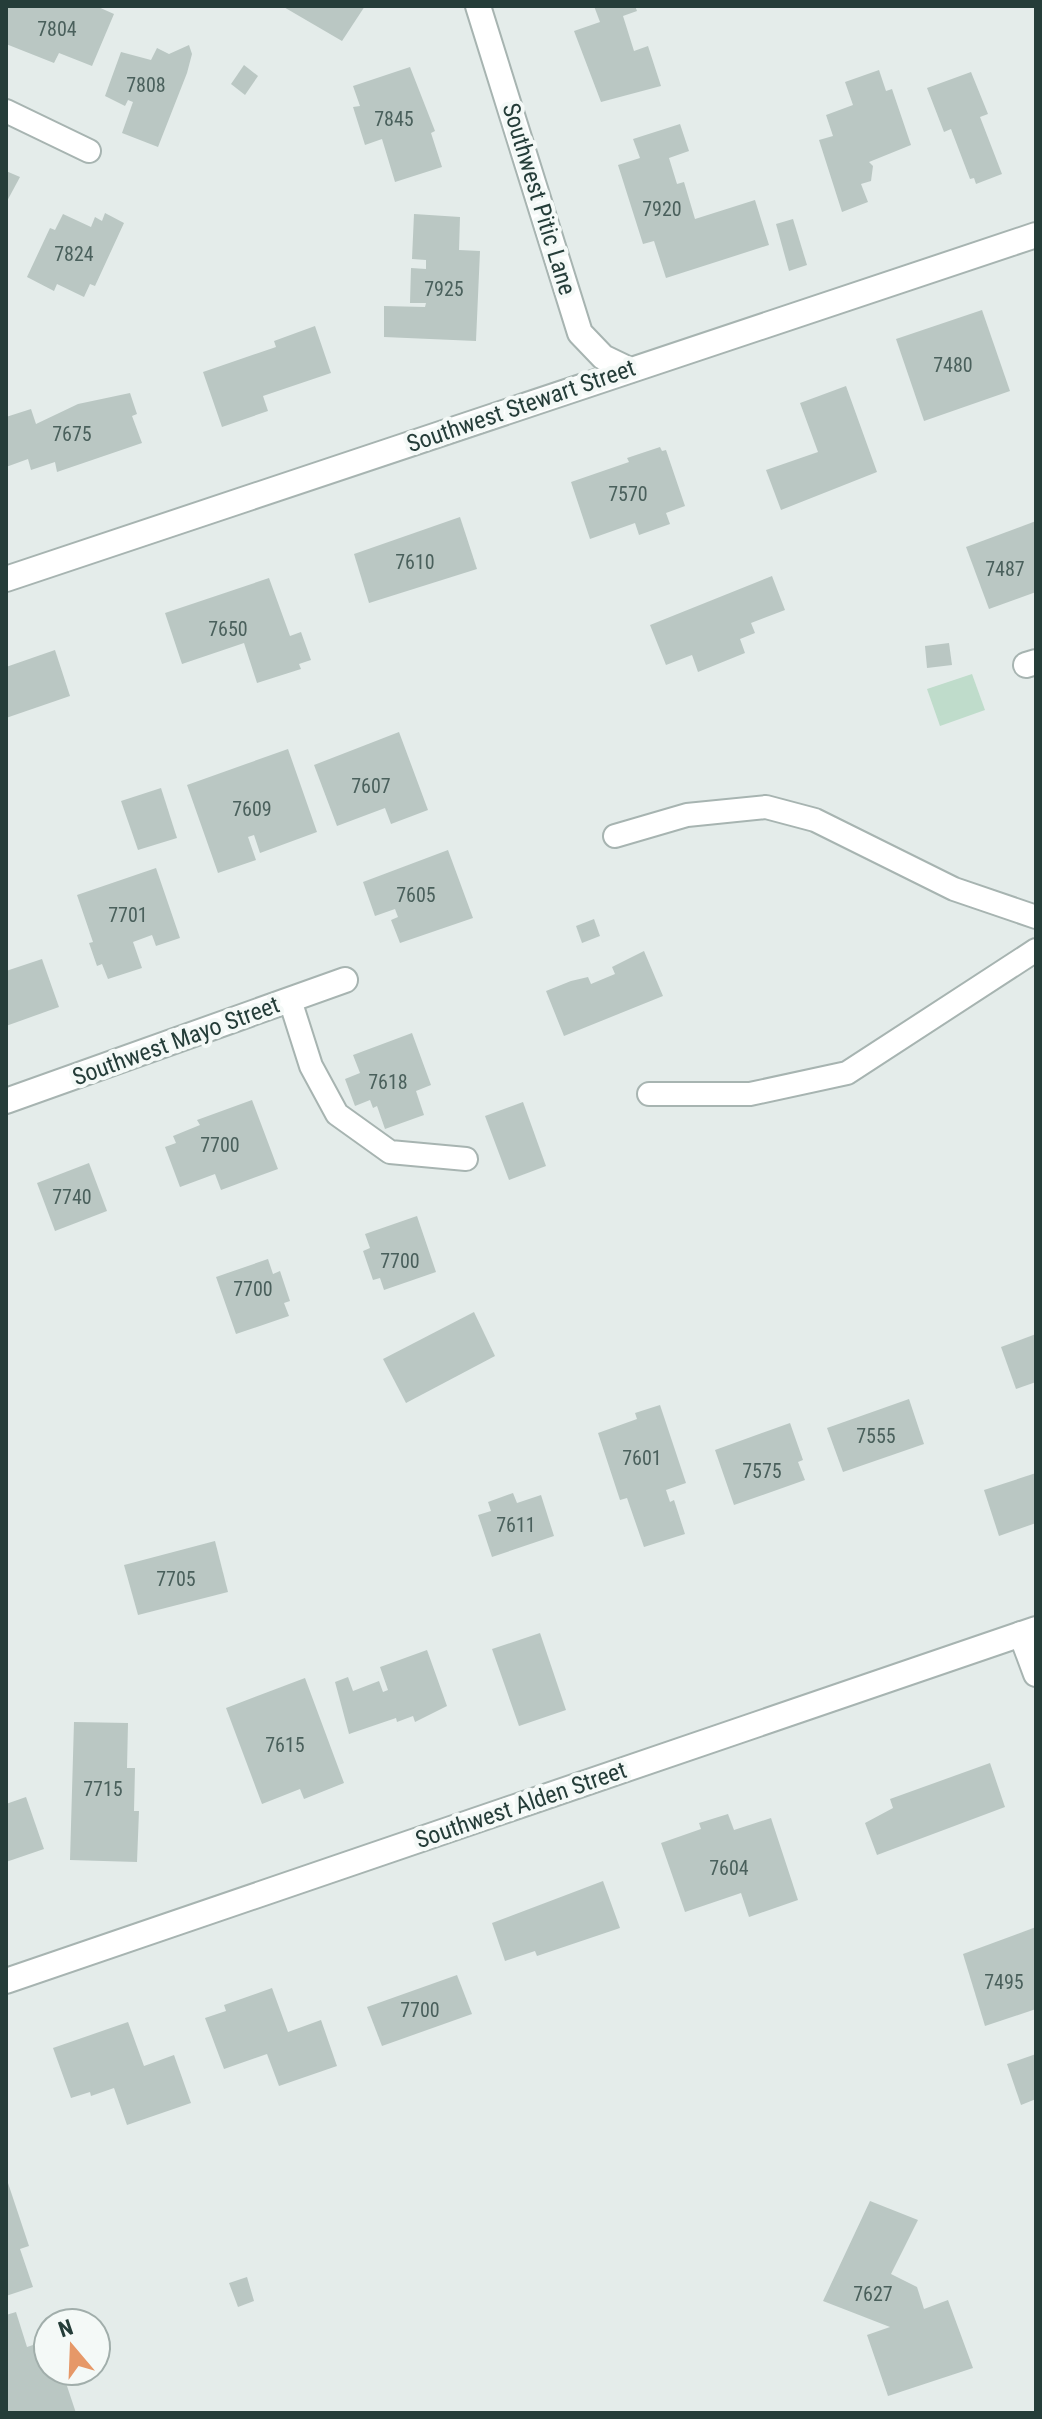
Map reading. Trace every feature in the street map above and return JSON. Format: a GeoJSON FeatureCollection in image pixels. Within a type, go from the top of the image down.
{"type":"FeatureCollection","features":[{"type":"Feature","properties":{"kind":"street","name":"Southwest Pitic Lane"},"geometry":{"type":"LineString","coordinates":[[478,6],[580,333],[603,357],[630,370]]}},
{"type":"Feature","properties":{"kind":"street","name":"Southwest Stewart Street"},"geometry":{"type":"LineString","coordinates":[[6,579],[1036,235]]}},
{"type":"Feature","properties":{"kind":"street","name":"Southwest Mayo Street"},"geometry":{"type":"LineString","coordinates":[[6,1101],[345,980]]}},
{"type":"Feature","properties":{"kind":"street"},"geometry":{"type":"LineString","coordinates":[[1029,1631],[1036,1674]]}},
{"type":"Feature","properties":{"kind":"street","name":"Southwest Alden Street"},"geometry":{"type":"LineString","coordinates":[[6,1981],[1029,1631]]}},
{"type":"Feature","properties":{"kind":"lane"},"geometry":{"type":"LineString","coordinates":[[6,111],[89,151]]}},
{"type":"Feature","properties":{"kind":"lane"},"geometry":{"type":"LineString","coordinates":[[615,836],[687,815],[766,807],[815,820],[954,889],[1036,917]]}},
{"type":"Feature","properties":{"kind":"lane"},"geometry":{"type":"LineString","coordinates":[[649,1094],[750,1094],[847,1073],[1036,950]]}},
{"type":"Feature","properties":{"kind":"lane"},"geometry":{"type":"LineString","coordinates":[[290,1000],[311,1066],[337,1114],[390,1152],[466,1159]]}},
{"type":"Feature","properties":{"kind":"green space"},"geometry":{"type":"Polygon","coordinates":[[[972,674],[985,710],[940,726],[927,689],[972,674]]]}},
{"type":"Feature","properties":{"kind":"building"},"geometry":{"type":"Polygon","coordinates":[[[6,6],[96,6],[114,14],[92,66],[59,53],[54,63],[6,44],[6,6]]]}},
{"type":"Feature","properties":{"kind":"building"},"geometry":{"type":"Polygon","coordinates":[[[282,6],[365,6],[342,41],[282,6]]]}},
{"type":"Feature","properties":{"kind":"building"},"geometry":{"type":"Polygon","coordinates":[[[594,6],[635,6],[637,11],[623,16],[634,51],[648,46],[661,86],[601,102],[574,31],[600,22],[594,6]]]}},
{"type":"Feature","properties":{"kind":"building"},"geometry":{"type":"Polygon","coordinates":[[[189,45],[192,54],[187,73],[158,147],[122,133],[133,102],[128,100],[125,106],[105,96],[121,52],[151,60],[157,48],[169,54],[189,45]]]}},
{"type":"Feature","properties":{"kind":"building"},"geometry":{"type":"Polygon","coordinates":[[[244,65],[258,76],[245,95],[231,84],[244,65]]]}},
{"type":"Feature","properties":{"kind":"building"},"geometry":{"type":"Polygon","coordinates":[[[410,67],[435,131],[431,133],[442,167],[395,182],[382,139],[365,145],[353,107],[360,106],[353,86],[410,67]]]}},
{"type":"Feature","properties":{"kind":"building"},"geometry":{"type":"Polygon","coordinates":[[[879,70],[886,91],[892,89],[911,145],[869,162],[873,166],[871,181],[861,184],[868,202],[842,212],[819,140],[833,136],[826,115],[853,105],[845,82],[879,70]]]}},
{"type":"Feature","properties":{"kind":"building"},"geometry":{"type":"Polygon","coordinates":[[[971,72],[988,114],[980,117],[1002,174],[976,184],[974,178],[970,179],[951,129],[944,132],[927,88],[971,72]]]}},
{"type":"Feature","properties":{"kind":"building"},"geometry":{"type":"Polygon","coordinates":[[[680,124],[689,151],[669,158],[677,184],[684,182],[695,219],[755,200],[769,245],[666,278],[654,241],[643,244],[618,165],[640,158],[633,139],[680,124]]]}},
{"type":"Feature","properties":{"kind":"building"},"geometry":{"type":"Polygon","coordinates":[[[6,171],[20,177],[6,203],[6,171]]]}},
{"type":"Feature","properties":{"kind":"building"},"geometry":{"type":"Polygon","coordinates":[[[105,213],[124,223],[95,286],[90,284],[84,297],[57,284],[54,291],[27,277],[50,228],[55,230],[63,214],[91,227],[95,217],[102,221],[105,213]]]}},
{"type":"Feature","properties":{"kind":"building"},"geometry":{"type":"Polygon","coordinates":[[[414,214],[460,217],[459,250],[480,251],[476,341],[384,337],[384,306],[425,307],[426,303],[410,303],[411,268],[426,269],[426,260],[412,259],[414,214]]]}},
{"type":"Feature","properties":{"kind":"building"},"geometry":{"type":"Polygon","coordinates":[[[793,219],[807,265],[789,271],[776,224],[793,219]]]}},
{"type":"Feature","properties":{"kind":"building"},"geometry":{"type":"Polygon","coordinates":[[[982,310],[1010,391],[924,421],[896,339],[982,310]]]}},
{"type":"Feature","properties":{"kind":"building"},"geometry":{"type":"Polygon","coordinates":[[[315,326],[331,373],[263,396],[268,411],[222,427],[203,372],[276,347],[274,341],[315,326]]]}},
{"type":"Feature","properties":{"kind":"building"},"geometry":{"type":"Polygon","coordinates":[[[846,386],[877,472],[781,510],[766,470],[818,452],[800,403],[846,386]]]}},
{"type":"Feature","properties":{"kind":"building"},"geometry":{"type":"Polygon","coordinates":[[[130,393],[137,414],[132,416],[142,443],[57,472],[55,462],[31,470],[28,459],[6,467],[6,417],[31,409],[36,424],[78,404],[130,393]]]}},
{"type":"Feature","properties":{"kind":"building"},"geometry":{"type":"Polygon","coordinates":[[[660,447],[662,451],[666,450],[685,506],[666,513],[670,524],[639,535],[635,523],[590,539],[571,482],[629,462],[627,458],[660,447]]]}},
{"type":"Feature","properties":{"kind":"building"},"geometry":{"type":"Polygon","coordinates":[[[460,517],[477,569],[369,603],[354,554],[460,517]]]}},
{"type":"Feature","properties":{"kind":"building"},"geometry":{"type":"Polygon","coordinates":[[[1036,521],[1036,592],[989,609],[966,547],[1036,521]]]}},
{"type":"Feature","properties":{"kind":"building"},"geometry":{"type":"Polygon","coordinates":[[[772,576],[785,610],[751,623],[755,633],[740,639],[745,653],[698,672],[692,655],[666,665],[650,625],[772,576]]]}},
{"type":"Feature","properties":{"kind":"building"},"geometry":{"type":"Polygon","coordinates":[[[269,578],[290,636],[301,632],[311,660],[299,664],[301,669],[257,683],[244,643],[182,664],[165,613],[269,578]]]}},
{"type":"Feature","properties":{"kind":"building"},"geometry":{"type":"Polygon","coordinates":[[[949,643],[952,665],[927,668],[925,646],[949,643]]]}},
{"type":"Feature","properties":{"kind":"building"},"geometry":{"type":"Polygon","coordinates":[[[55,650],[70,696],[6,718],[6,667],[55,650]]]}},
{"type":"Feature","properties":{"kind":"building"},"geometry":{"type":"Polygon","coordinates":[[[399,732],[428,810],[391,824],[385,808],[337,826],[314,765],[399,732]]]}},
{"type":"Feature","properties":{"kind":"building"},"geometry":{"type":"Polygon","coordinates":[[[288,749],[317,832],[260,853],[254,835],[248,837],[256,860],[218,873],[187,785],[288,749]]]}},
{"type":"Feature","properties":{"kind":"building"},"geometry":{"type":"Polygon","coordinates":[[[161,788],[177,838],[138,850],[121,801],[161,788]]]}},
{"type":"Feature","properties":{"kind":"building"},"geometry":{"type":"Polygon","coordinates":[[[448,850],[473,918],[400,943],[391,920],[398,917],[395,909],[375,916],[363,882],[448,850]]]}},
{"type":"Feature","properties":{"kind":"building"},"geometry":{"type":"Polygon","coordinates":[[[156,868],[180,938],[156,946],[152,935],[133,942],[142,968],[108,979],[102,964],[97,966],[89,943],[93,942],[77,895],[156,868]]]}},
{"type":"Feature","properties":{"kind":"building"},"geometry":{"type":"Polygon","coordinates":[[[594,919],[600,936],[582,943],[576,926],[594,919]]]}},
{"type":"Feature","properties":{"kind":"building"},"geometry":{"type":"Polygon","coordinates":[[[644,951],[663,996],[564,1036],[546,991],[588,977],[591,984],[615,974],[612,967],[644,951]]]}},
{"type":"Feature","properties":{"kind":"building"},"geometry":{"type":"Polygon","coordinates":[[[42,959],[59,1007],[6,1026],[6,971],[42,959]]]}},
{"type":"Feature","properties":{"kind":"building"},"geometry":{"type":"Polygon","coordinates":[[[412,1033],[431,1085],[416,1091],[424,1115],[385,1129],[377,1106],[373,1108],[370,1100],[355,1106],[345,1079],[360,1073],[353,1055],[412,1033]]]}},
{"type":"Feature","properties":{"kind":"building"},"geometry":{"type":"Polygon","coordinates":[[[252,1100],[278,1169],[221,1190],[215,1174],[180,1187],[165,1147],[176,1143],[173,1136],[200,1125],[197,1120],[252,1100]]]}},
{"type":"Feature","properties":{"kind":"building"},"geometry":{"type":"Polygon","coordinates":[[[523,1102],[546,1166],[509,1180],[485,1116],[523,1102]]]}},
{"type":"Feature","properties":{"kind":"building"},"geometry":{"type":"Polygon","coordinates":[[[89,1163],[107,1211],[55,1231],[37,1183],[89,1163]]]}},
{"type":"Feature","properties":{"kind":"building"},"geometry":{"type":"Polygon","coordinates":[[[417,1216],[436,1272],[384,1290],[380,1278],[373,1280],[363,1251],[370,1248],[365,1234],[417,1216]]]}},
{"type":"Feature","properties":{"kind":"building"},"geometry":{"type":"Polygon","coordinates":[[[268,1259],[273,1274],[280,1271],[290,1301],[284,1303],[289,1316],[236,1334],[216,1277],[268,1259]]]}},
{"type":"Feature","properties":{"kind":"building"},"geometry":{"type":"Polygon","coordinates":[[[474,1312],[495,1356],[406,1403],[383,1359],[474,1312]]]}},
{"type":"Feature","properties":{"kind":"building"},"geometry":{"type":"Polygon","coordinates":[[[1036,1334],[1036,1382],[1016,1389],[1001,1347],[1036,1334]]]}},
{"type":"Feature","properties":{"kind":"building"},"geometry":{"type":"Polygon","coordinates":[[[909,1399],[924,1444],[843,1472],[827,1428],[909,1399]]]}},
{"type":"Feature","properties":{"kind":"building"},"geometry":{"type":"Polygon","coordinates":[[[660,1405],[686,1483],[666,1490],[670,1502],[674,1500],[685,1534],[644,1547],[627,1498],[620,1500],[598,1433],[637,1419],[635,1413],[660,1405]]]}},
{"type":"Feature","properties":{"kind":"building"},"geometry":{"type":"Polygon","coordinates":[[[790,1423],[803,1460],[798,1462],[805,1480],[734,1505],[715,1450],[790,1423]]]}},
{"type":"Feature","properties":{"kind":"building"},"geometry":{"type":"Polygon","coordinates":[[[1036,1473],[1036,1523],[999,1536],[984,1490],[1036,1473]]]}},
{"type":"Feature","properties":{"kind":"building"},"geometry":{"type":"Polygon","coordinates":[[[513,1493],[517,1503],[541,1495],[554,1536],[492,1557],[478,1515],[491,1511],[488,1502],[513,1493]]]}},
{"type":"Feature","properties":{"kind":"building"},"geometry":{"type":"Polygon","coordinates":[[[215,1541],[228,1592],[138,1615],[124,1565],[215,1541]]]}},
{"type":"Feature","properties":{"kind":"building"},"geometry":{"type":"Polygon","coordinates":[[[540,1633],[566,1710],[519,1726],[492,1649],[540,1633]]]}},
{"type":"Feature","properties":{"kind":"building"},"geometry":{"type":"Polygon","coordinates":[[[427,1650],[447,1706],[415,1722],[413,1716],[397,1722],[396,1718],[349,1734],[335,1682],[348,1677],[353,1691],[379,1681],[383,1692],[388,1690],[380,1667],[427,1650]]]}},
{"type":"Feature","properties":{"kind":"building"},"geometry":{"type":"Polygon","coordinates":[[[305,1678],[344,1783],[304,1799],[300,1789],[262,1804],[226,1708],[305,1678]]]}},
{"type":"Feature","properties":{"kind":"building"},"geometry":{"type":"Polygon","coordinates":[[[74,1722],[128,1723],[127,1768],[135,1768],[134,1811],[139,1811],[137,1862],[70,1860],[74,1722]]]}},
{"type":"Feature","properties":{"kind":"building"},"geometry":{"type":"Polygon","coordinates":[[[990,1763],[1005,1807],[877,1855],[865,1823],[893,1808],[890,1799],[990,1763]]]}},
{"type":"Feature","properties":{"kind":"building"},"geometry":{"type":"Polygon","coordinates":[[[26,1797],[44,1849],[6,1862],[6,1804],[26,1797]]]}},
{"type":"Feature","properties":{"kind":"building"},"geometry":{"type":"Polygon","coordinates":[[[728,1814],[734,1830],[771,1818],[798,1900],[749,1917],[741,1893],[685,1912],[661,1843],[701,1829],[699,1823],[728,1814]]]}},
{"type":"Feature","properties":{"kind":"building"},"geometry":{"type":"Polygon","coordinates":[[[603,1881],[620,1928],[537,1956],[535,1951],[505,1961],[492,1923],[603,1881]]]}},
{"type":"Feature","properties":{"kind":"building"},"geometry":{"type":"Polygon","coordinates":[[[1036,1927],[1036,2009],[985,2026],[963,1954],[1036,1927]]]}},
{"type":"Feature","properties":{"kind":"building"},"geometry":{"type":"Polygon","coordinates":[[[457,1975],[472,2014],[382,2046],[367,2007],[457,1975]]]}},
{"type":"Feature","properties":{"kind":"building"},"geometry":{"type":"Polygon","coordinates":[[[272,1988],[288,2032],[321,2020],[337,2066],[279,2086],[267,2054],[224,2069],[205,2018],[226,2011],[224,2005],[272,1988]]]}},
{"type":"Feature","properties":{"kind":"building"},"geometry":{"type":"Polygon","coordinates":[[[128,2022],[144,2066],[174,2055],[191,2103],[127,2125],[114,2088],[91,2096],[90,2092],[71,2098],[53,2048],[128,2022]]]}},
{"type":"Feature","properties":{"kind":"building"},"geometry":{"type":"Polygon","coordinates":[[[1036,2054],[1036,2099],[1021,2105],[1007,2064],[1036,2054]]]}},
{"type":"Feature","properties":{"kind":"building"},"geometry":{"type":"Polygon","coordinates":[[[6,2177],[29,2246],[20,2249],[33,2287],[6,2296],[6,2177]]]}},
{"type":"Feature","properties":{"kind":"building"},"geometry":{"type":"Polygon","coordinates":[[[870,2201],[918,2220],[891,2274],[917,2287],[924,2309],[948,2300],[973,2368],[888,2396],[867,2335],[890,2327],[823,2301],[870,2201]]]}},
{"type":"Feature","properties":{"kind":"building"},"geometry":{"type":"Polygon","coordinates":[[[247,2277],[254,2301],[238,2307],[229,2283],[247,2277]]]}},
{"type":"Feature","properties":{"kind":"building"},"geometry":{"type":"Polygon","coordinates":[[[16,2312],[27,2347],[32,2345],[32,2387],[67,2387],[76,2413],[6,2413],[6,2315],[16,2312]]]}}]}
